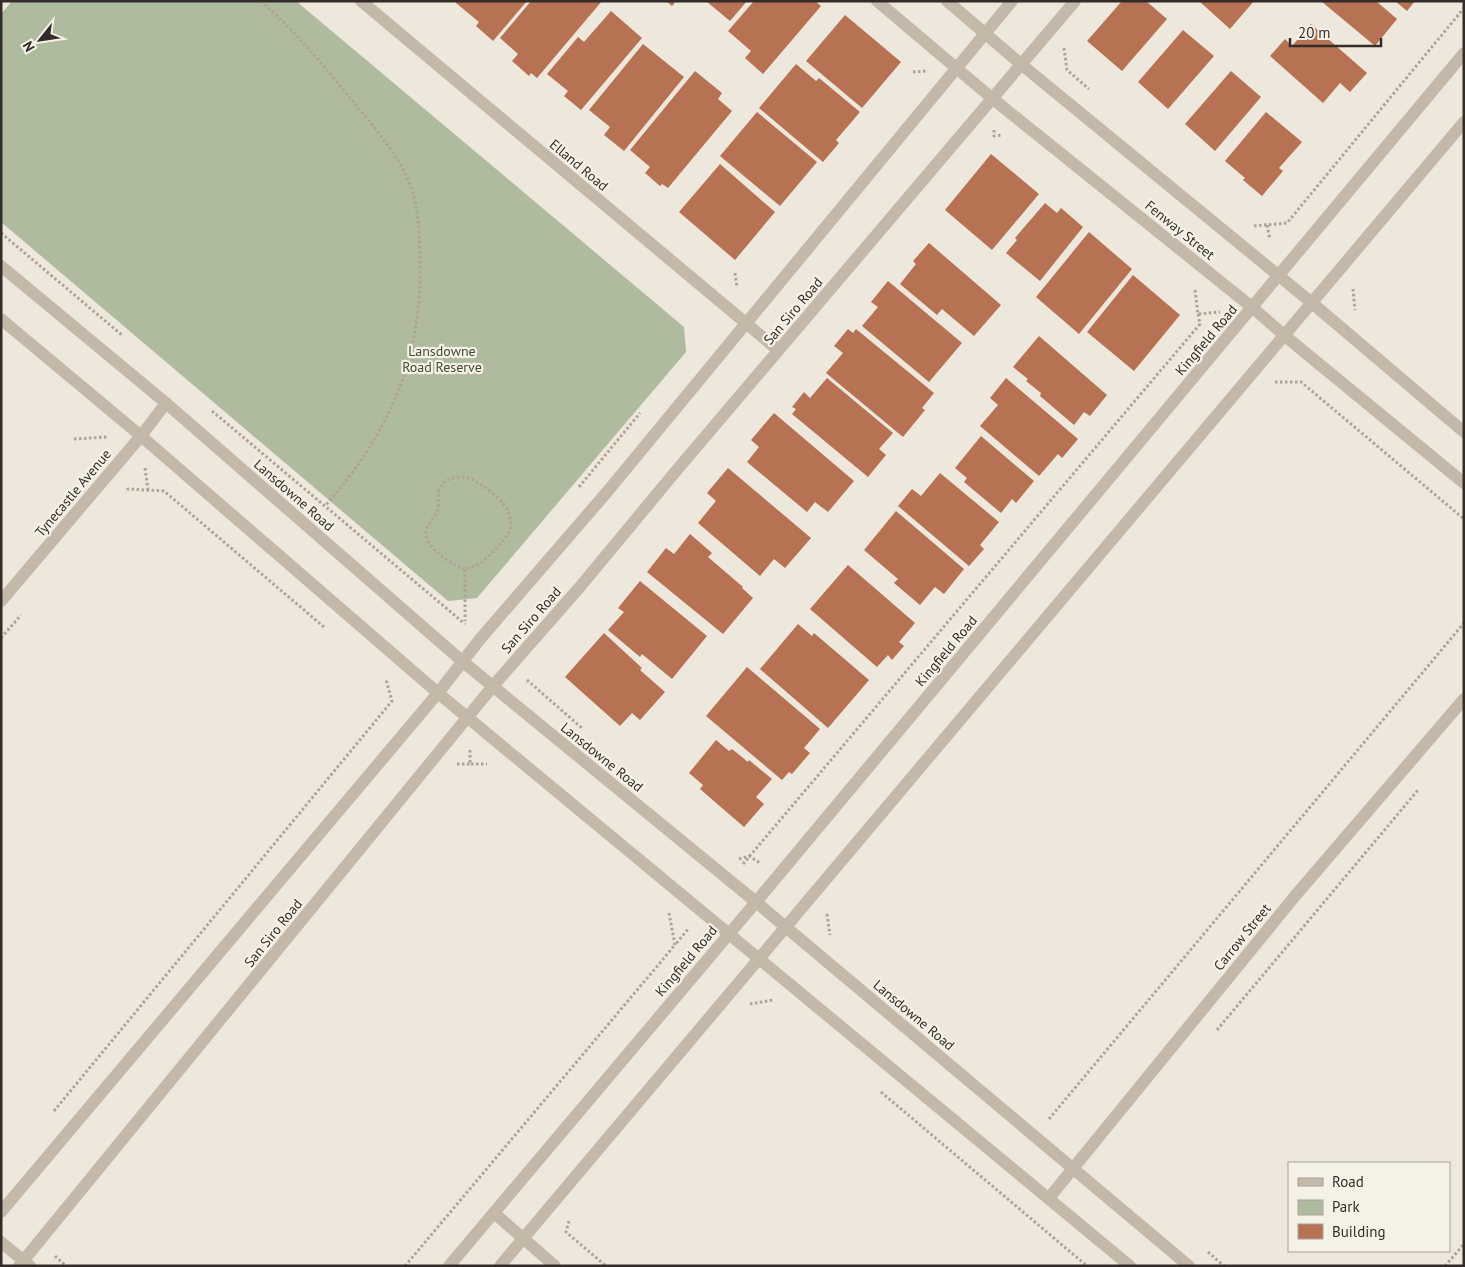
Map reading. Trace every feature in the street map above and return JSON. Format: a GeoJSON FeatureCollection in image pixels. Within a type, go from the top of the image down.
{"type":"FeatureCollection","features":[{"type":"Feature","properties":{"kind":"street","name":"Elland Road"},"geometry":{"type":"LineString","coordinates":[[361,1],[778,350]]}},
{"type":"Feature","properties":{"kind":"street","name":"Fenway Street"},"geometry":{"type":"LineString","coordinates":[[877,1],[993,99],[1253,308],[1284,336],[1464,483]]}},
{"type":"Feature","properties":{"kind":"street","name":"Fenway Street"},"geometry":{"type":"LineString","coordinates":[[948,1],[1022,65],[1312,303],[1464,432]]}},
{"type":"Feature","properties":{"kind":"street","name":"San Siro Road"},"geometry":{"type":"LineString","coordinates":[[1,1212],[438,693],[481,638],[607,492],[1012,1]]}},
{"type":"Feature","properties":{"kind":"street","name":"San Siro Road"},"geometry":{"type":"LineString","coordinates":[[24,1264],[493,686],[579,588],[778,350],[1075,1]]}},
{"type":"Feature","properties":{"kind":"street","name":"Kingfield Road"},"geometry":{"type":"LineString","coordinates":[[449,1266],[756,902],[1464,53]]}},
{"type":"Feature","properties":{"kind":"street"},"geometry":{"type":"LineString","coordinates":[[500,1266],[1464,122]]}},
{"type":"Feature","properties":{"kind":"street","name":"Lansdowne Road"},"geometry":{"type":"LineString","coordinates":[[1,266],[166,403],[462,661],[785,926],[1189,1266]]}},
{"type":"Feature","properties":{"kind":"street"},"geometry":{"type":"LineString","coordinates":[[1,319],[141,436],[468,719],[1130,1266]]}},
{"type":"Feature","properties":{"kind":"street","name":"Tynecastle Avenue"},"geometry":{"type":"LineString","coordinates":[[1,601],[141,436],[166,403]]}},
{"type":"Feature","properties":{"kind":"street","name":"Carrow Street"},"geometry":{"type":"LineString","coordinates":[[1049,1198],[1295,896],[1464,699]]}},
{"type":"Feature","properties":{"kind":"street"},"geometry":{"type":"LineString","coordinates":[[494,1214],[555,1266]]}},
{"type":"Feature","properties":{"kind":"street"},"geometry":{"type":"LineString","coordinates":[[1,1242],[24,1264]]}},
{"type":"Feature","properties":{"kind":"path"},"geometry":{"type":"LineString","coordinates":[[262,1],[306,45],[372,124],[401,166],[412,190],[418,222],[420,285],[418,312],[414,339],[401,384],[385,422],[343,486],[325,506]]}},
{"type":"Feature","properties":{"kind":"path"},"geometry":{"type":"LineString","coordinates":[[1247,227],[1286,223],[1464,8]]}},
{"type":"Feature","properties":{"kind":"path"},"geometry":{"type":"LineString","coordinates":[[1064,47],[1068,70],[1090,89]]}},
{"type":"Feature","properties":{"kind":"path"},"geometry":{"type":"LineString","coordinates":[[1,233],[129,341]]}},
{"type":"Feature","properties":{"kind":"path"},"geometry":{"type":"LineString","coordinates":[[727,308],[738,297],[735,273]]}},
{"type":"Feature","properties":{"kind":"path"},"geometry":{"type":"LineString","coordinates":[[1353,287],[1354,310],[1362,316]]}},
{"type":"Feature","properties":{"kind":"path"},"geometry":{"type":"LineString","coordinates":[[749,856],[1200,324],[1198,314]]}},
{"type":"Feature","properties":{"kind":"path"},"geometry":{"type":"LineString","coordinates":[[1266,382],[1301,382],[1464,519]]}},
{"type":"Feature","properties":{"kind":"path"},"geometry":{"type":"LineString","coordinates":[[578,489],[646,406]]}},
{"type":"Feature","properties":{"kind":"path"},"geometry":{"type":"LineString","coordinates":[[212,411],[481,638]]}},
{"type":"Feature","properties":{"kind":"path"},"geometry":{"type":"LineString","coordinates":[[455,477],[471,479],[496,497],[505,506],[510,521],[509,533],[497,546],[480,563],[465,569],[457,567],[443,557],[427,540],[426,531],[438,509],[439,489],[444,482],[455,477]]}},
{"type":"Feature","properties":{"kind":"path"},"geometry":{"type":"LineString","coordinates":[[121,496],[128,489],[164,491],[328,630]]}},
{"type":"Feature","properties":{"kind":"path"},"geometry":{"type":"LineString","coordinates":[[465,569],[465,624]]}},
{"type":"Feature","properties":{"kind":"path"},"geometry":{"type":"LineString","coordinates":[[1,638],[26,608]]}},
{"type":"Feature","properties":{"kind":"path"},"geometry":{"type":"LineString","coordinates":[[465,624],[472,617]]}},
{"type":"Feature","properties":{"kind":"path"},"geometry":{"type":"LineString","coordinates":[[1048,1120],[1464,623]]}},
{"type":"Feature","properties":{"kind":"path"},"geometry":{"type":"LineString","coordinates":[[52,1114],[392,701],[387,680],[380,674]]}},
{"type":"Feature","properties":{"kind":"path"},"geometry":{"type":"LineString","coordinates":[[1217,1031],[1419,788]]}},
{"type":"Feature","properties":{"kind":"path"},"geometry":{"type":"LineString","coordinates":[[827,914],[829,905]]}},
{"type":"Feature","properties":{"kind":"path"},"geometry":{"type":"LineString","coordinates":[[405,1266],[675,945]]}},
{"type":"Feature","properties":{"kind":"path"},"geometry":{"type":"LineString","coordinates":[[749,1004],[774,1000]]}},
{"type":"Feature","properties":{"kind":"path"},"geometry":{"type":"LineString","coordinates":[[878,1089],[1086,1266]]}},
{"type":"Feature","properties":{"kind":"path"},"geometry":{"type":"LineString","coordinates":[[570,1214],[566,1232],[606,1266]]}},
{"type":"Feature","properties":{"kind":"path"},"geometry":{"type":"LineString","coordinates":[[1445,1266],[1464,1244]]}},
{"type":"Feature","properties":{"kind":"green space","name":"Lansdowne Road Reserve"},"geometry":{"type":"Polygon","coordinates":[[[12,1],[296,1],[684,327],[686,352],[477,598],[448,601],[1,222],[1,14],[12,1]]]}},
{"type":"Feature","properties":{"kind":"building"},"geometry":{"type":"Polygon","coordinates":[[[457,1],[527,1],[493,41],[476,26],[479,22],[456,3],[457,1]]]}},
{"type":"Feature","properties":{"kind":"building"},"geometry":{"type":"Polygon","coordinates":[[[531,1],[602,1],[537,78],[531,73],[529,76],[512,61],[518,54],[500,38],[531,1]]]}},
{"type":"Feature","properties":{"kind":"building"},"geometry":{"type":"Polygon","coordinates":[[[666,1],[676,1],[672,6],[666,1]]]}},
{"type":"Feature","properties":{"kind":"building"},"geometry":{"type":"Polygon","coordinates":[[[706,1],[747,1],[730,21],[706,1]]]}},
{"type":"Feature","properties":{"kind":"building"},"geometry":{"type":"Polygon","coordinates":[[[754,1],[815,1],[821,6],[763,74],[745,58],[751,51],[728,31],[754,1]]]}},
{"type":"Feature","properties":{"kind":"building"},"geometry":{"type":"Polygon","coordinates":[[[1122,1],[1146,1],[1167,19],[1122,71],[1087,41],[1122,1]]]}},
{"type":"Feature","properties":{"kind":"building"},"geometry":{"type":"Polygon","coordinates":[[[1199,1],[1254,1],[1230,29],[1199,1]]]}},
{"type":"Feature","properties":{"kind":"building"},"geometry":{"type":"Polygon","coordinates":[[[1321,1],[1376,1],[1397,19],[1375,46],[1321,1]]]}},
{"type":"Feature","properties":{"kind":"building"},"geometry":{"type":"Polygon","coordinates":[[[1395,1],[1415,1],[1407,11],[1395,1]]]}},
{"type":"Feature","properties":{"kind":"building"},"geometry":{"type":"Polygon","coordinates":[[[611,11],[642,38],[581,110],[564,96],[568,91],[547,74],[578,37],[584,42],[611,11]]]}},
{"type":"Feature","properties":{"kind":"building"},"geometry":{"type":"Polygon","coordinates":[[[845,15],[901,62],[862,108],[806,61],[845,15]]]}},
{"type":"Feature","properties":{"kind":"building"},"geometry":{"type":"Polygon","coordinates":[[[1311,24],[1367,73],[1350,92],[1340,83],[1323,103],[1270,56],[1285,39],[1292,46],[1311,24]]]}},
{"type":"Feature","properties":{"kind":"building"},"geometry":{"type":"Polygon","coordinates":[[[1183,30],[1214,56],[1168,109],[1138,82],[1183,30]]]}},
{"type":"Feature","properties":{"kind":"building"},"geometry":{"type":"Polygon","coordinates":[[[643,44],[684,77],[624,151],[604,135],[610,127],[589,110],[643,44]]]}},
{"type":"Feature","properties":{"kind":"building"},"geometry":{"type":"Polygon","coordinates":[[[796,64],[816,81],[819,78],[860,112],[836,140],[839,143],[823,162],[759,108],[796,64]]]}},
{"type":"Feature","properties":{"kind":"building"},"geometry":{"type":"Polygon","coordinates":[[[695,71],[722,93],[718,99],[732,111],[668,188],[662,184],[660,186],[645,173],[650,167],[630,150],[695,71]]]}},
{"type":"Feature","properties":{"kind":"building"},"geometry":{"type":"Polygon","coordinates":[[[1231,71],[1261,97],[1215,151],[1185,124],[1231,71]]]}},
{"type":"Feature","properties":{"kind":"building"},"geometry":{"type":"Polygon","coordinates":[[[757,112],[817,162],[780,206],[720,156],[757,112]]]}},
{"type":"Feature","properties":{"kind":"building"},"geometry":{"type":"Polygon","coordinates":[[[1266,112],[1302,142],[1279,168],[1283,171],[1262,196],[1225,161],[1266,112]]]}},
{"type":"Feature","properties":{"kind":"building"},"geometry":{"type":"Polygon","coordinates":[[[991,154],[1039,194],[992,250],[945,210],[991,154]]]}},
{"type":"Feature","properties":{"kind":"building"},"geometry":{"type":"Polygon","coordinates":[[[720,164],[775,212],[735,260],[679,212],[720,164]]]}},
{"type":"Feature","properties":{"kind":"building"},"geometry":{"type":"Polygon","coordinates":[[[1045,203],[1057,213],[1061,208],[1083,227],[1040,281],[1006,253],[1017,240],[1015,238],[1045,203]]]}},
{"type":"Feature","properties":{"kind":"building"},"geometry":{"type":"Polygon","coordinates":[[[1089,232],[1132,269],[1079,334],[1036,297],[1089,232]]]}},
{"type":"Feature","properties":{"kind":"building"},"geometry":{"type":"Polygon","coordinates":[[[929,243],[1001,305],[974,336],[942,309],[937,315],[900,284],[916,264],[913,261],[929,243]]]}},
{"type":"Feature","properties":{"kind":"building"},"geometry":{"type":"Polygon","coordinates":[[[1133,275],[1180,315],[1134,371],[1087,332],[1133,275]]]}},
{"type":"Feature","properties":{"kind":"building"},"geometry":{"type":"Polygon","coordinates":[[[888,281],[962,343],[929,382],[862,326],[878,307],[871,302],[888,281]]]}},
{"type":"Feature","properties":{"kind":"building"},"geometry":{"type":"Polygon","coordinates":[[[848,329],[853,333],[856,329],[934,393],[922,408],[925,410],[903,437],[826,373],[843,353],[834,346],[848,329]]]}},
{"type":"Feature","properties":{"kind":"building"},"geometry":{"type":"Polygon","coordinates":[[[1039,336],[1107,395],[1090,416],[1084,412],[1074,425],[1040,396],[1041,393],[1026,381],[1028,379],[1013,367],[1039,336]]]}},
{"type":"Feature","properties":{"kind":"building"},"geometry":{"type":"Polygon","coordinates":[[[827,378],[893,433],[879,449],[886,455],[868,477],[792,414],[796,409],[792,407],[804,392],[810,398],[827,378]]]}},
{"type":"Feature","properties":{"kind":"building"},"geometry":{"type":"Polygon","coordinates":[[[1006,378],[1078,439],[1062,458],[1058,454],[1039,476],[980,426],[998,405],[990,398],[1006,378]]]}},
{"type":"Feature","properties":{"kind":"building"},"geometry":{"type":"Polygon","coordinates":[[[774,413],[854,481],[828,512],[815,502],[807,512],[747,462],[759,447],[751,440],[774,413]]]}},
{"type":"Feature","properties":{"kind":"building"},"geometry":{"type":"Polygon","coordinates":[[[981,436],[1034,481],[1016,503],[1012,499],[1001,513],[964,482],[967,478],[955,468],[981,436]]]}},
{"type":"Feature","properties":{"kind":"building"},"geometry":{"type":"Polygon","coordinates":[[[728,468],[811,538],[785,568],[774,559],[760,576],[698,523],[716,501],[707,493],[728,468]]]}},
{"type":"Feature","properties":{"kind":"building"},"geometry":{"type":"Polygon","coordinates":[[[940,473],[999,522],[980,545],[984,549],[969,566],[898,506],[912,489],[921,496],[940,473]]]}},
{"type":"Feature","properties":{"kind":"building"},"geometry":{"type":"Polygon","coordinates":[[[896,511],[964,569],[944,594],[935,587],[920,605],[894,583],[898,579],[864,550],[896,511]]]}},
{"type":"Feature","properties":{"kind":"building"},"geometry":{"type":"Polygon","coordinates":[[[690,534],[712,553],[708,557],[753,598],[723,634],[647,572],[666,548],[674,554],[690,534]]]}},
{"type":"Feature","properties":{"kind":"building"},"geometry":{"type":"Polygon","coordinates":[[[848,565],[915,623],[899,642],[904,646],[892,660],[888,655],[877,667],[810,609],[848,565]]]}},
{"type":"Feature","properties":{"kind":"building"},"geometry":{"type":"Polygon","coordinates":[[[640,581],[707,636],[672,679],[642,654],[640,657],[608,630],[624,612],[618,608],[640,581]]]}},
{"type":"Feature","properties":{"kind":"building"},"geometry":{"type":"Polygon","coordinates":[[[798,624],[812,636],[814,633],[869,680],[828,728],[760,669],[798,624]]]}},
{"type":"Feature","properties":{"kind":"building"},"geometry":{"type":"Polygon","coordinates":[[[604,633],[642,668],[640,670],[665,692],[640,720],[632,713],[620,726],[565,677],[604,633]]]}},
{"type":"Feature","properties":{"kind":"building"},"geometry":{"type":"Polygon","coordinates":[[[747,667],[820,729],[804,748],[810,753],[792,774],[789,772],[782,780],[706,716],[747,667]]]}},
{"type":"Feature","properties":{"kind":"building"},"geometry":{"type":"Polygon","coordinates":[[[716,740],[729,751],[732,749],[748,762],[749,760],[772,779],[756,797],[764,804],[744,827],[700,789],[703,785],[689,773],[716,740]]]}}]}
